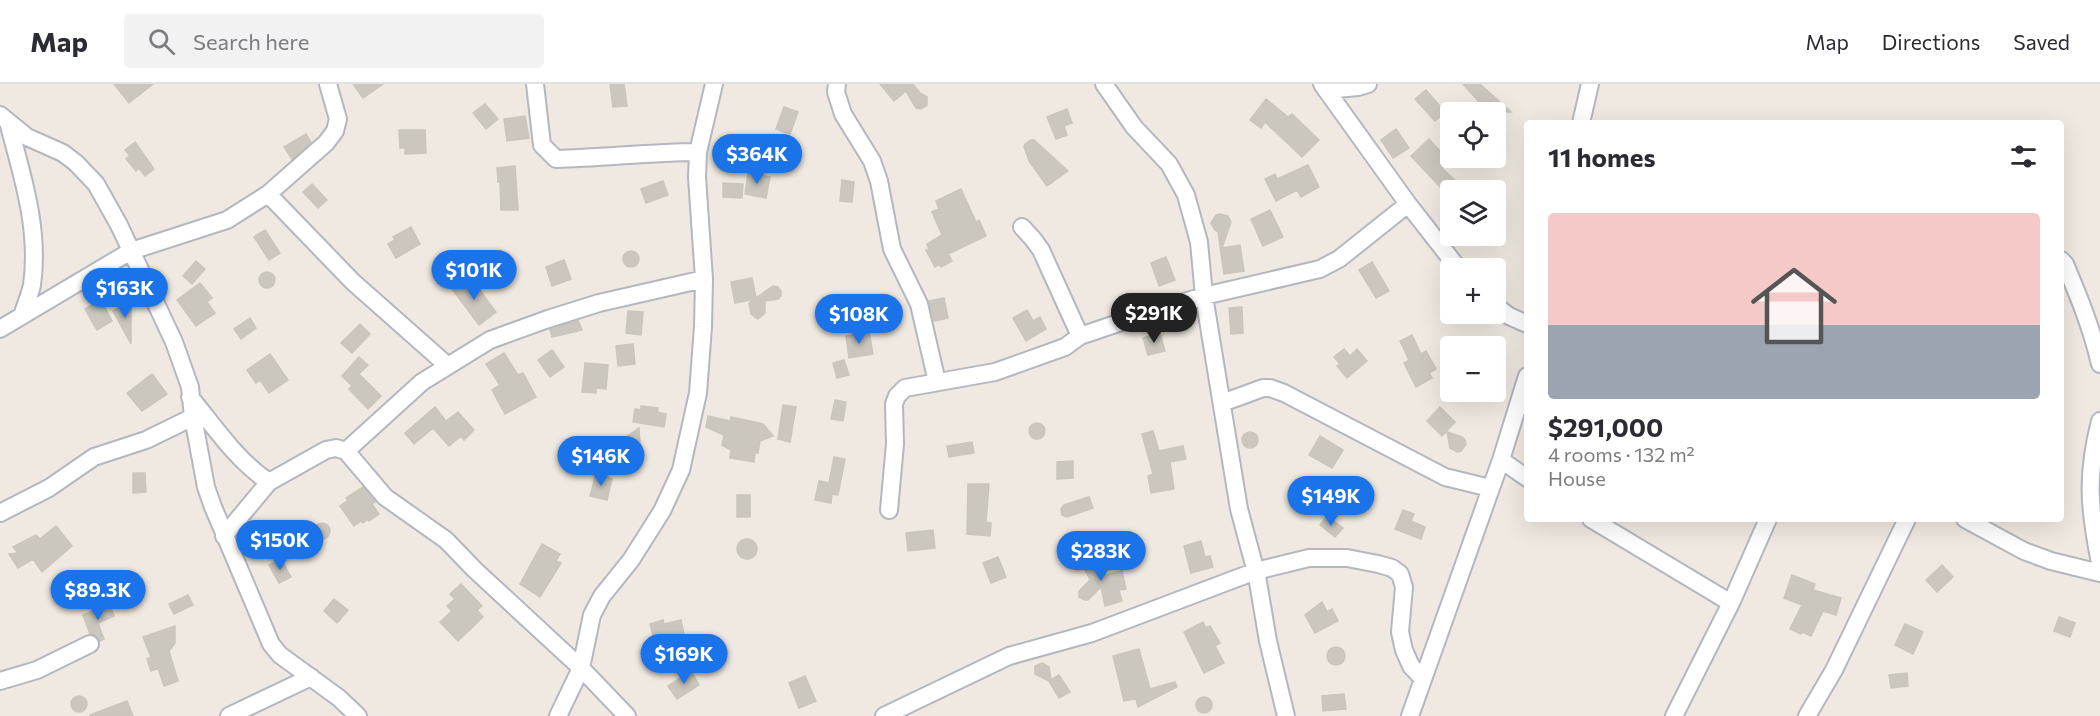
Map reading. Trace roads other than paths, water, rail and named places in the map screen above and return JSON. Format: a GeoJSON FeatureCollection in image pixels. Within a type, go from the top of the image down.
{"type":"FeatureCollection","features":[{"type":"Feature","properties":{"kind":"street"},"geometry":{"type":"LineString","coordinates":[[0,329],[131,252],[227,220],[268,194],[326,143],[335,130],[338,119],[328,84]]}},
{"type":"Feature","properties":{"kind":"street"},"geometry":{"type":"LineString","coordinates":[[535,84],[542,145],[556,159],[604,158],[655,152],[698,152]]}},
{"type":"Feature","properties":{"kind":"street"},"geometry":{"type":"LineString","coordinates":[[558,716],[581,669],[592,615],[602,596],[631,560],[662,511],[681,470],[698,393],[705,279],[697,177],[698,152],[714,84]]}},
{"type":"Feature","properties":{"kind":"street"},"geometry":{"type":"LineString","coordinates":[[837,84],[836,92],[843,114],[872,161],[879,181],[892,249],[919,304],[937,382]]}},
{"type":"Feature","properties":{"kind":"street"},"geometry":{"type":"LineString","coordinates":[[1104,84],[1134,127],[1169,164],[1186,195],[1199,242],[1204,296],[1239,509],[1256,572],[1268,641],[1286,716]]}},
{"type":"Feature","properties":{"kind":"street"},"geometry":{"type":"LineString","coordinates":[[1324,87],[1358,87],[1368,84]]}},
{"type":"Feature","properties":{"kind":"street"},"geometry":{"type":"LineString","coordinates":[[1582,120],[1590,84]]}},
{"type":"Feature","properties":{"kind":"street"},"geometry":{"type":"LineString","coordinates":[[1324,87],[1408,204],[1450,258]]}},
{"type":"Feature","properties":{"kind":"street"},"geometry":{"type":"LineString","coordinates":[[4,118],[27,137],[63,153],[96,184],[119,225],[174,342],[190,387],[206,487],[224,536],[271,644],[291,664],[311,676],[358,716]]}},
{"type":"Feature","properties":{"kind":"street"},"geometry":{"type":"LineString","coordinates":[[4,118],[28,195],[32,225],[32,286],[22,316]]}},
{"type":"Feature","properties":{"kind":"street"},"geometry":{"type":"LineString","coordinates":[[268,194],[353,282],[448,366]]}},
{"type":"Feature","properties":{"kind":"street"},"geometry":{"type":"LineString","coordinates":[[889,510],[895,444],[894,405],[897,396],[905,388],[995,372],[1065,347],[1080,336],[1204,296],[1320,269],[1339,259],[1408,204]]}},
{"type":"Feature","properties":{"kind":"street"},"geometry":{"type":"LineString","coordinates":[[1022,227],[1041,250],[1080,336]]}},
{"type":"Feature","properties":{"kind":"street"},"geometry":{"type":"LineString","coordinates":[[2064,263],[2096,344],[2100,364]]}},
{"type":"Feature","properties":{"kind":"street"},"geometry":{"type":"LineString","coordinates":[[346,451],[422,382],[490,340],[599,303],[705,279]]}},
{"type":"Feature","properties":{"kind":"street"},"geometry":{"type":"LineString","coordinates":[[1506,314],[1524,323]]}},
{"type":"Feature","properties":{"kind":"street"},"geometry":{"type":"LineString","coordinates":[[1410,716],[1501,460],[1524,386]]}},
{"type":"Feature","properties":{"kind":"street"},"geometry":{"type":"LineString","coordinates":[[1222,403],[1263,388],[1270,388],[1284,393],[1445,477],[1491,488]]}},
{"type":"Feature","properties":{"kind":"street"},"geometry":{"type":"LineString","coordinates":[[190,396],[245,463],[268,482]]}},
{"type":"Feature","properties":{"kind":"street"},"geometry":{"type":"LineString","coordinates":[[0,513],[50,488],[94,457],[146,440],[193,417]]}},
{"type":"Feature","properties":{"kind":"street"},"geometry":{"type":"LineString","coordinates":[[2100,421],[2091,466],[2089,495],[2100,563]]}},
{"type":"Feature","properties":{"kind":"street"},"geometry":{"type":"LineString","coordinates":[[224,536],[268,482],[326,450],[336,448],[346,451],[385,497],[446,540],[627,716]]}},
{"type":"Feature","properties":{"kind":"street"},"geometry":{"type":"LineString","coordinates":[[1501,460],[1524,476]]}},
{"type":"Feature","properties":{"kind":"street"},"geometry":{"type":"LineString","coordinates":[[1596,522],[1731,603]]}},
{"type":"Feature","properties":{"kind":"street"},"geometry":{"type":"LineString","coordinates":[[1675,716],[1731,603],[1767,522]]}},
{"type":"Feature","properties":{"kind":"street"},"geometry":{"type":"LineString","coordinates":[[1807,716],[1834,670],[1906,522]]}},
{"type":"Feature","properties":{"kind":"street"},"geometry":{"type":"LineString","coordinates":[[1971,522],[2024,550],[2051,561],[2100,573]]}},
{"type":"Feature","properties":{"kind":"street"},"geometry":{"type":"LineString","coordinates":[[884,716],[1009,656],[1092,633],[1256,572],[1309,558],[1347,558],[1392,568],[1400,574],[1404,587],[1400,632],[1411,666],[1423,679]]}},
{"type":"Feature","properties":{"kind":"street"},"geometry":{"type":"LineString","coordinates":[[0,681],[37,670],[90,645]]}},
{"type":"Feature","properties":{"kind":"street"},"geometry":{"type":"LineString","coordinates":[[229,716],[311,676]]}}]}
